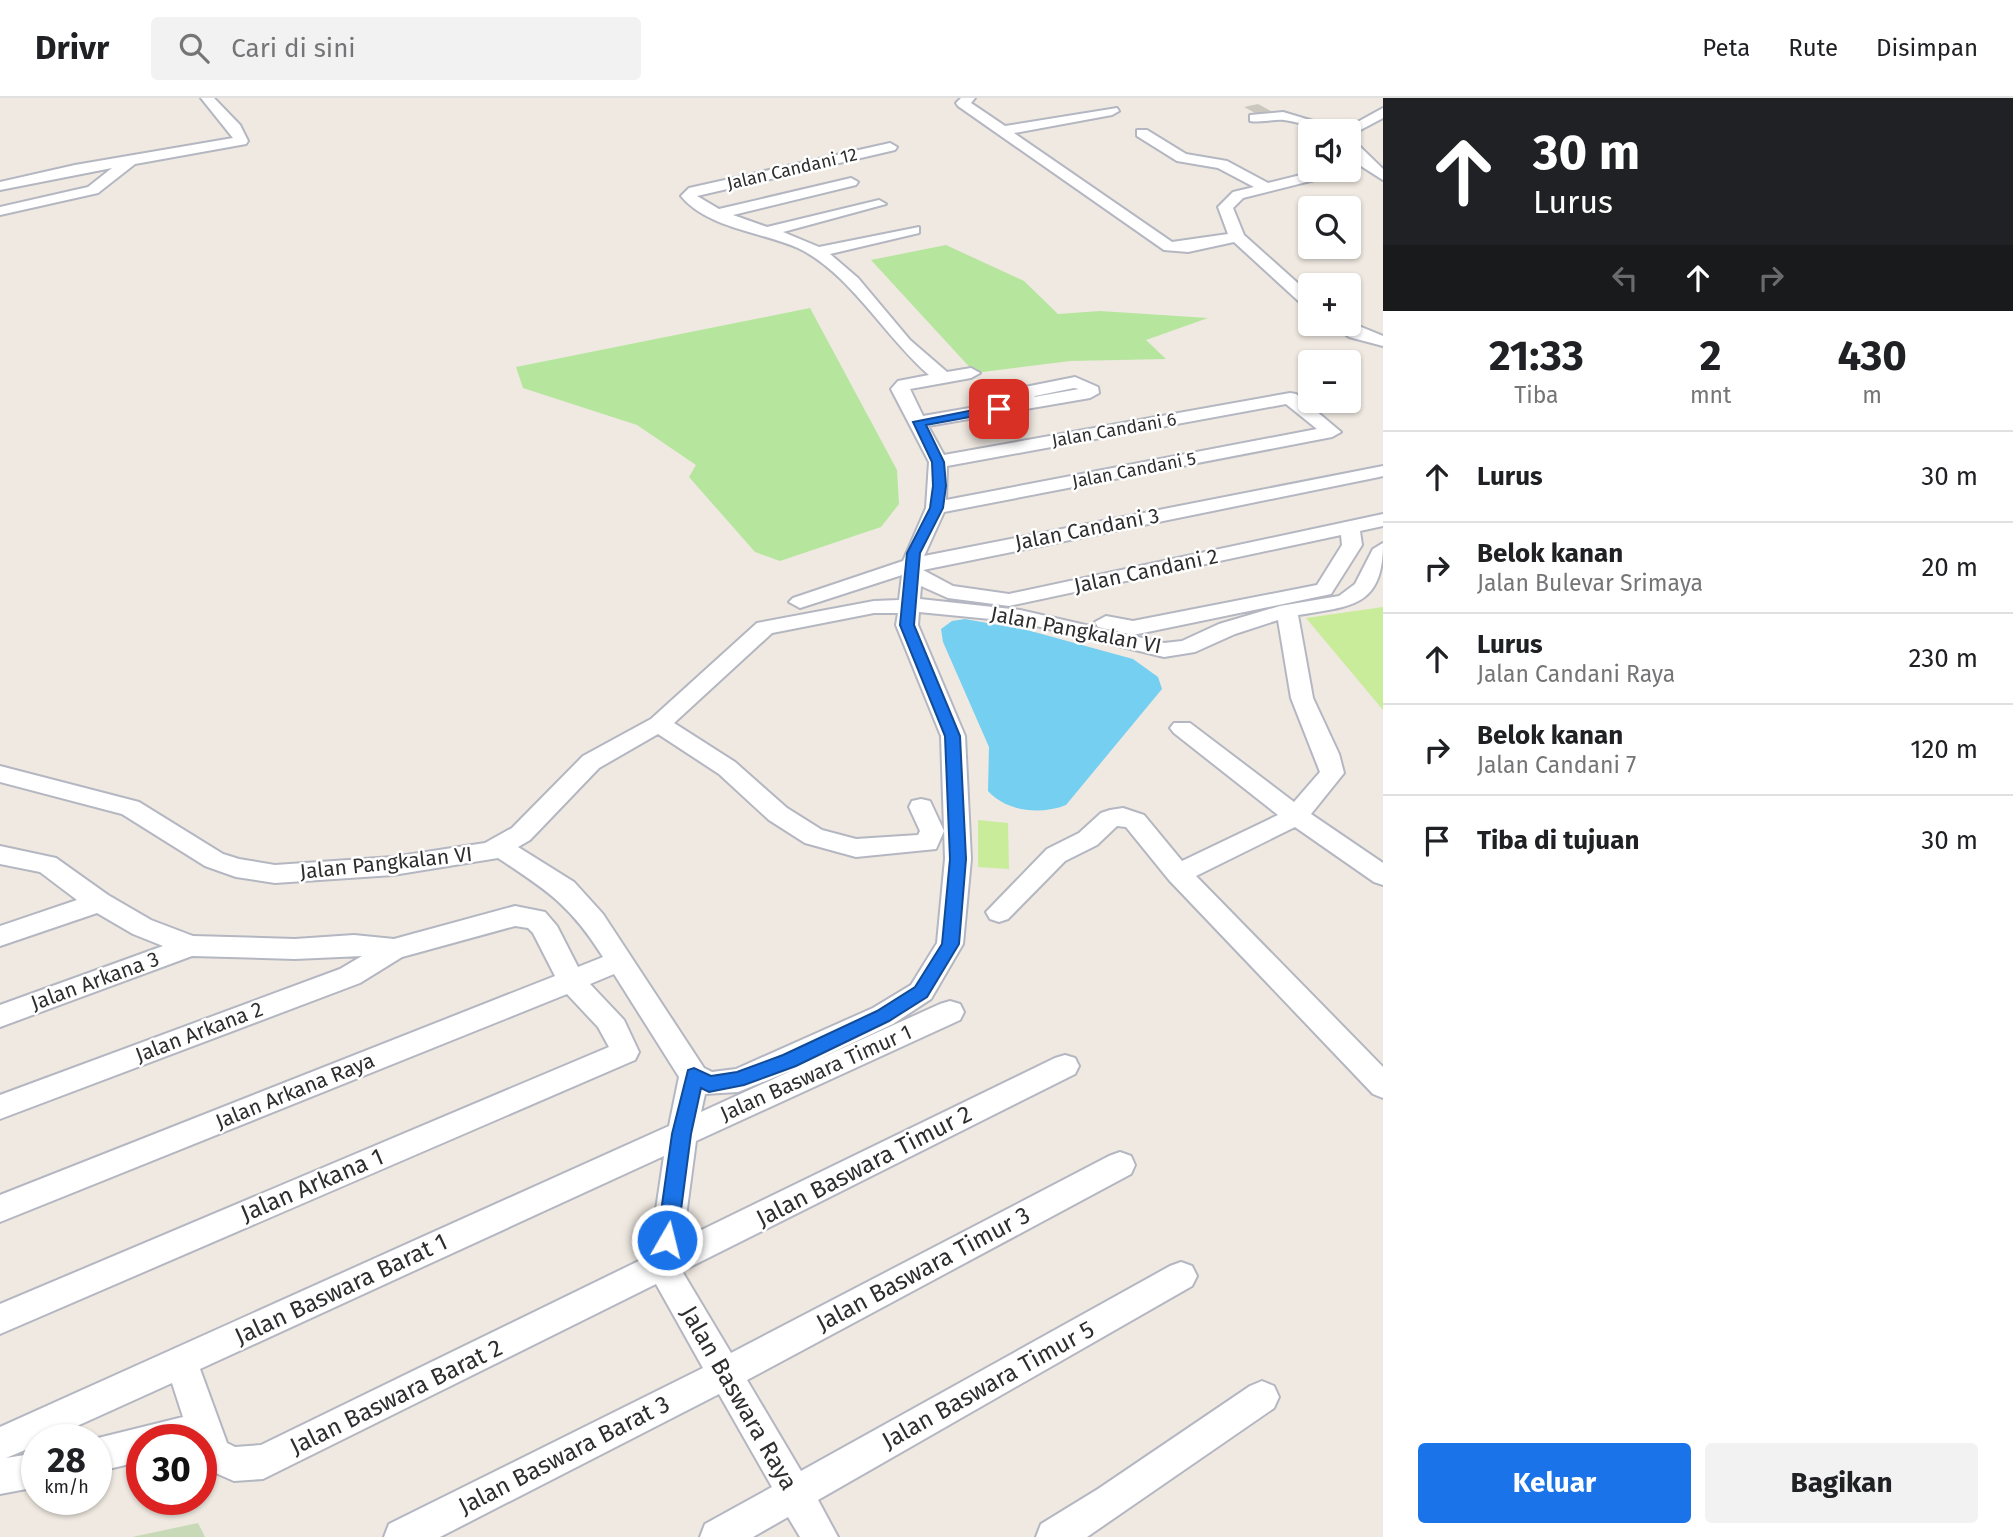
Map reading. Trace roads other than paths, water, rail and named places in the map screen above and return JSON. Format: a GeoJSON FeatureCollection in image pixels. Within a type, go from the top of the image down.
{"type":"FeatureCollection","features":[{"type":"Feature","properties":{"kind":"street"},"geometry":{"type":"LineString","coordinates":[[0,186],[75,169],[241,141],[235,128],[207,98]]}},
{"type":"Feature","properties":{"kind":"street"},"geometry":{"type":"LineString","coordinates":[[968,98],[963,103],[1006,130],[1169,247],[1188,247],[1237,237]]}},
{"type":"Feature","properties":{"kind":"street"},"geometry":{"type":"LineString","coordinates":[[1377,99],[1383,105]]}},
{"type":"Feature","properties":{"kind":"street"},"geometry":{"type":"LineString","coordinates":[[1006,130],[1112,111]]}},
{"type":"Feature","properties":{"kind":"street"},"geometry":{"type":"LineString","coordinates":[[1361,125],[1383,112]]}},
{"type":"Feature","properties":{"kind":"street"},"geometry":{"type":"LineString","coordinates":[[1255,118],[1283,116],[1298,120]]}},
{"type":"Feature","properties":{"kind":"street"},"geometry":{"type":"LineString","coordinates":[[1142,133],[1182,158],[1222,164],[1268,188]]}},
{"type":"Feature","properties":{"kind":"street","name":"Jalan Candani 12"},"geometry":{"type":"LineString","coordinates":[[719,214],[698,206],[688,196],[694,191],[890,147]]}},
{"type":"Feature","properties":{"kind":"street"},"geometry":{"type":"LineString","coordinates":[[0,211],[93,190],[105,185],[117,170],[131,161]]}},
{"type":"Feature","properties":{"kind":"street"},"geometry":{"type":"LineString","coordinates":[[1361,167],[1383,176]]}},
{"type":"Feature","properties":{"kind":"street"},"geometry":{"type":"LineString","coordinates":[[1298,180],[1238,195],[1225,207],[1237,237],[1298,292]]}},
{"type":"Feature","properties":{"kind":"street"},"geometry":{"type":"LineString","coordinates":[[719,214],[852,182]]}},
{"type":"Feature","properties":{"kind":"street"},"geometry":{"type":"LineString","coordinates":[[772,230],[879,204]]}},
{"type":"Feature","properties":{"kind":"street"},"geometry":{"type":"LineString","coordinates":[[719,214],[772,230],[817,252],[836,265],[900,339],[943,378]]}},
{"type":"Feature","properties":{"kind":"street"},"geometry":{"type":"LineString","coordinates":[[817,252],[914,230]]}},
{"type":"Feature","properties":{"kind":"street"},"geometry":{"type":"LineString","coordinates":[[1361,335],[1383,341]]}},
{"type":"Feature","properties":{"kind":"street"},"geometry":{"type":"LineString","coordinates":[[900,339],[913,383]]}},
{"type":"Feature","properties":{"kind":"street"},"geometry":{"type":"LineString","coordinates":[[499,846],[565,889],[594,921],[694,1076],[709,1084],[738,1080],[789,1060],[883,1016],[921,992],[950,944],[958,859],[953,736],[907,625],[914,553],[936,508],[938,462],[900,389],[913,383],[971,373]]}},
{"type":"Feature","properties":{"kind":"street","name":"Jalan Candani 6"},"geometry":{"type":"LineString","coordinates":[[938,462],[1290,398],[1332,432]]}},
{"type":"Feature","properties":{"kind":"street"},"geometry":{"type":"LineString","coordinates":[[919,422],[1025,404]]}},
{"type":"Feature","properties":{"kind":"street","name":"Jalan Candani 5"},"geometry":{"type":"LineString","coordinates":[[936,508],[1332,432]]}},
{"type":"Feature","properties":{"kind":"street","name":"Jalan Candani 3"},"geometry":{"type":"LineString","coordinates":[[800,602],[913,569],[1379,471]]}},
{"type":"Feature","properties":{"kind":"street","name":"Jalan Candani 2"},"geometry":{"type":"LineString","coordinates":[[913,569],[948,592],[1009,600],[1383,520]]}},
{"type":"Feature","properties":{"kind":"street"},"geometry":{"type":"LineString","coordinates":[[1009,600],[1133,628],[1324,590],[1352,545],[1350,527]]}},
{"type":"Feature","properties":{"kind":"street","name":"Jalan Pangkalan VI"},"geometry":{"type":"LineString","coordinates":[[0,774],[130,808],[214,860],[248,870],[275,874],[393,866],[491,851],[521,834],[592,762],[659,724],[765,628],[874,607],[908,605],[1020,616],[1164,650],[1187,646],[1227,629],[1287,611],[1345,601],[1364,587],[1383,549]]}},
{"type":"Feature","properties":{"kind":"street"},"geometry":{"type":"LineString","coordinates":[[1178,874],[1296,816],[1332,773],[1330,758],[1308,717],[1301,695],[1287,611]]}},
{"type":"Feature","properties":{"kind":"street"},"geometry":{"type":"LineString","coordinates":[[659,724],[727,768],[778,814],[814,837],[856,848],[927,842],[932,831],[921,807]]}},
{"type":"Feature","properties":{"kind":"street"},"geometry":{"type":"LineString","coordinates":[[1182,728],[1296,816],[1383,876]]}},
{"type":"Feature","properties":{"kind":"street"},"geometry":{"type":"LineString","coordinates":[[999,912],[1056,855],[1088,839],[1110,819],[1123,817],[1135,821],[1178,874],[1383,1086]]}},
{"type":"Feature","properties":{"kind":"street"},"geometry":{"type":"LineString","coordinates":[[2,857],[47,864],[99,902],[142,927],[191,946],[295,950],[354,944],[394,949],[525,916],[536,919],[581,976]]}},
{"type":"Feature","properties":{"kind":"street"},"geometry":{"type":"LineString","coordinates":[[0,936],[99,902]]}},
{"type":"Feature","properties":{"kind":"street","name":"Jalan Arkana 3"},"geometry":{"type":"LineString","coordinates":[[0,1016],[191,946]]}},
{"type":"Feature","properties":{"kind":"street","name":"Jalan Arkana 2"},"geometry":{"type":"LineString","coordinates":[[0,1107],[350,976],[394,949]]}},
{"type":"Feature","properties":{"kind":"street","name":"Jalan Arkana Raya"},"geometry":{"type":"LineString","coordinates":[[0,1209],[620,961]]}},
{"type":"Feature","properties":{"kind":"street","name":"Jalan Arkana 1"},"geometry":{"type":"LineString","coordinates":[[0,1319],[625,1052],[618,1029],[581,976]]}},
{"type":"Feature","properties":{"kind":"street","name":"Jalan Baswara Timur 1"},"geometry":{"type":"LineString","coordinates":[[682,1134],[950,1012]]}},
{"type":"Feature","properties":{"kind":"street","name":"Jalan Baswara Timur 2"},"geometry":{"type":"LineString","coordinates":[[663,1267],[1065,1066]]}},
{"type":"Feature","properties":{"kind":"street"},"geometry":{"type":"LineString","coordinates":[[663,1267],[682,1134],[694,1076]]}},
{"type":"Feature","properties":{"kind":"street","name":"Jalan Baswara Barat 1"},"geometry":{"type":"LineString","coordinates":[[0,1444],[682,1134]]}},
{"type":"Feature","properties":{"kind":"street","name":"Jalan Baswara Timur 3"},"geometry":{"type":"LineString","coordinates":[[725,1374],[1120,1165]]}},
{"type":"Feature","properties":{"kind":"street","name":"Jalan Baswara Raya"},"geometry":{"type":"LineString","coordinates":[[663,1267],[820,1537]]}},
{"type":"Feature","properties":{"kind":"street","name":"Jalan Baswara Barat 2"},"geometry":{"type":"LineString","coordinates":[[217,1456],[234,1464],[263,1462],[663,1267]]}},
{"type":"Feature","properties":{"kind":"street","name":"Jalan Baswara Timur 5"},"geometry":{"type":"LineString","coordinates":[[718,1537],[1181,1276]]}},
{"type":"Feature","properties":{"kind":"street","name":"Jalan Baswara Barat 2"},"geometry":{"type":"LineString","coordinates":[[181,1362],[201,1424]]}},
{"type":"Feature","properties":{"kind":"street","name":"Jalan Baswara Barat 3"},"geometry":{"type":"LineString","coordinates":[[402,1537],[725,1374]]}},
{"type":"Feature","properties":{"kind":"street"},"geometry":{"type":"LineString","coordinates":[[1054,1537],[1111,1503],[1262,1397]]}},
{"type":"Feature","properties":{"kind":"street"},"geometry":{"type":"LineString","coordinates":[[0,1477],[21,1473]]}},
{"type":"Feature","properties":{"kind":"street"},"geometry":{"type":"LineString","coordinates":[[1081,1537],[1111,1503]]}},
{"type":"Feature","properties":{"kind":"water"},"geometry":{"type":"Polygon","coordinates":[[[965,619],[1027,630],[1133,659],[1158,677],[1162,689],[1066,805],[1046,810],[1025,810],[1005,803],[988,791],[989,747],[943,642],[941,629],[952,621],[965,619]]]}}]}
